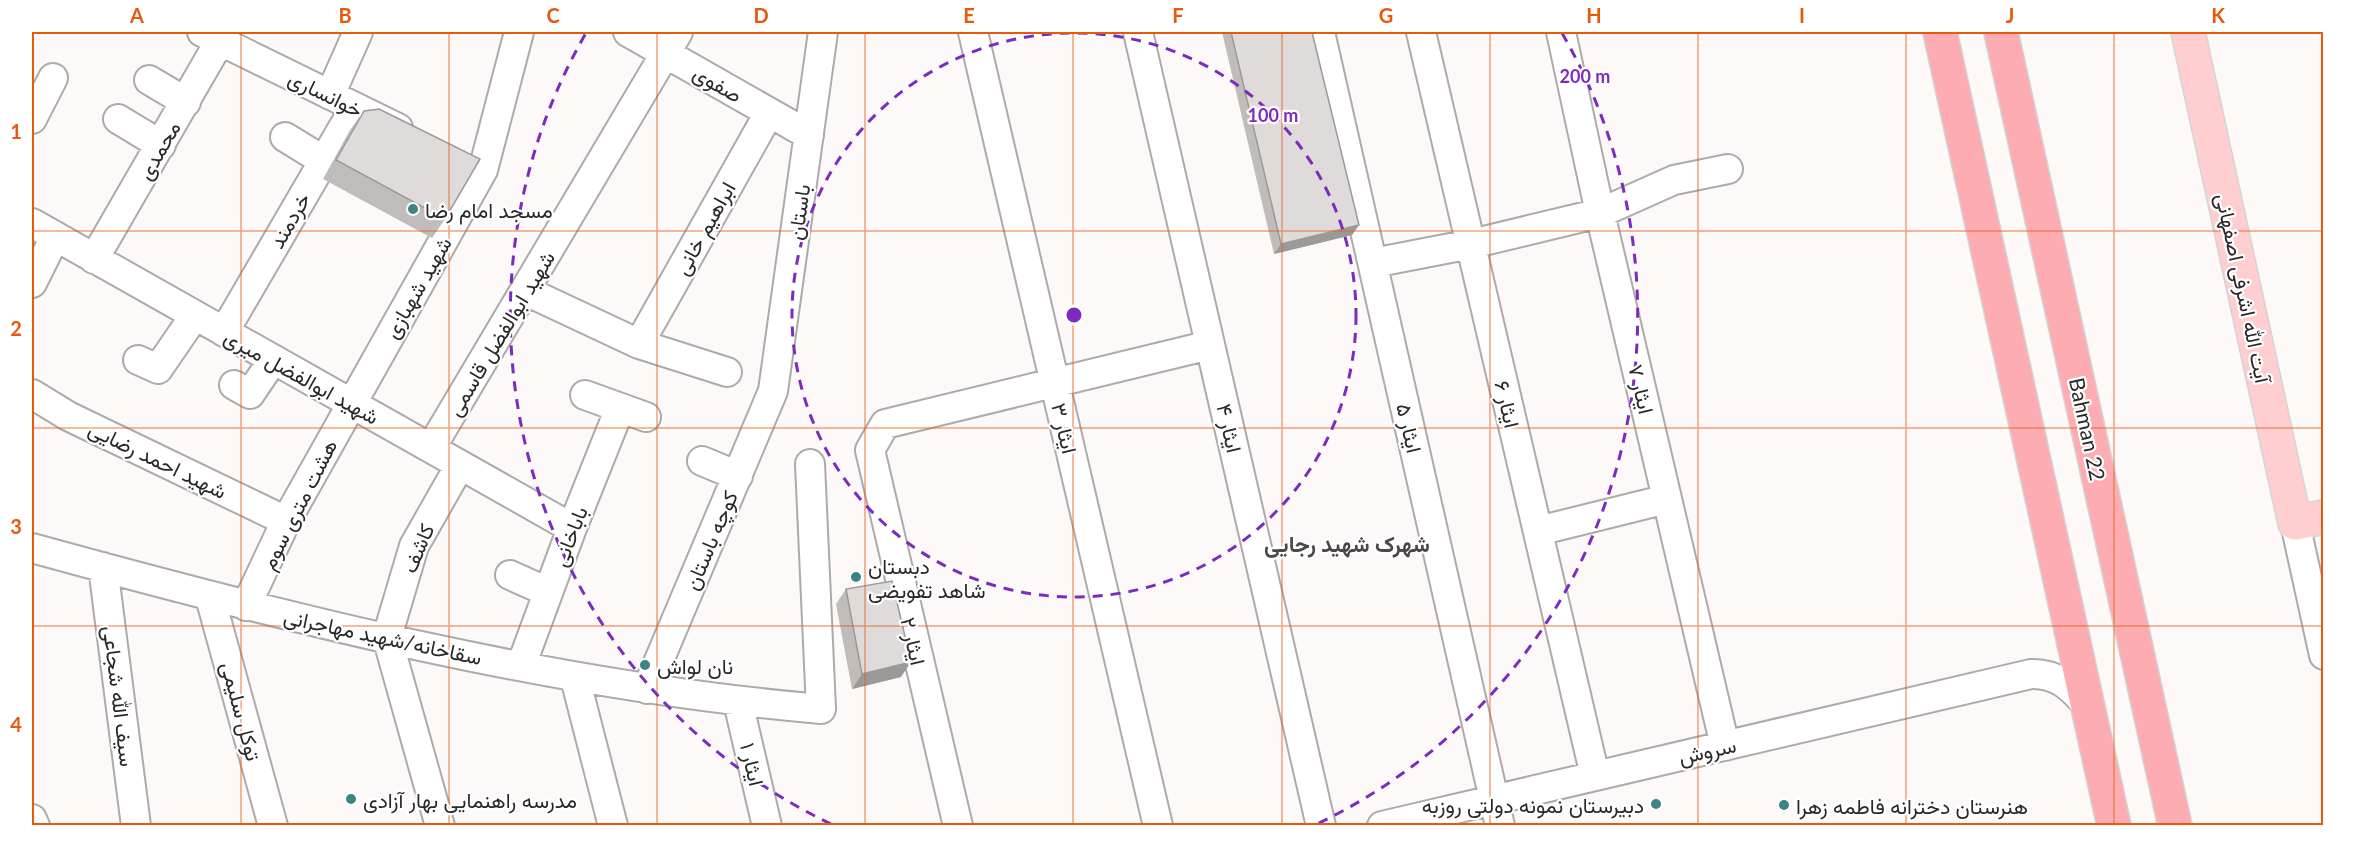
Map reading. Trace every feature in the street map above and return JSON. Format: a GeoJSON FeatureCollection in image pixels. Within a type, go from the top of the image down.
{"type":"FeatureCollection","features":[{"type":"Feature","properties":{"kind":"highway"},"geometry":{"type":"LineString","coordinates":[[1940,32],[2114,825]]}},
{"type":"Feature","properties":{"kind":"highway","name":"Bahman 22"},"geometry":{"type":"LineString","coordinates":[[2001,32],[2175,825]]}},
{"type":"Feature","properties":{"kind":"main road","name":"آیت الله اشرفی اصفهانی"},"geometry":{"type":"LineString","coordinates":[[2188,32],[2306,528]]}},
{"type":"Feature","properties":{"kind":"street","name":"خردمند"},"geometry":{"type":"LineString","coordinates":[[224,332],[324,161],[343,101],[358,32]]}},
{"type":"Feature","properties":{"kind":"street","name":"شهید شهبازی"},"geometry":{"type":"LineString","coordinates":[[351,403],[472,165],[519,32]]}},
{"type":"Feature","properties":{"kind":"street","name":"صفوی"},"geometry":{"type":"LineString","coordinates":[[628,32],[672,43],[769,113],[809,135]]}},
{"type":"Feature","properties":{"kind":"street","name":"باستان"},"geometry":{"type":"LineString","coordinates":[[773,391],[823,32]]}},
{"type":"Feature","properties":{"kind":"street","name":"ایثار ۳"},"geometry":{"type":"LineString","coordinates":[[973,32],[1158,825]]}},
{"type":"Feature","properties":{"kind":"street","name":"ایثار ۴"},"geometry":{"type":"LineString","coordinates":[[1138,32],[1321,825]]}},
{"type":"Feature","properties":{"kind":"street","name":"ایثار ۵"},"geometry":{"type":"LineString","coordinates":[[1320,32],[1497,812]]}},
{"type":"Feature","properties":{"kind":"street","name":"ایثار ۶"},"geometry":{"type":"LineString","coordinates":[[1421,32],[1595,776]]}},
{"type":"Feature","properties":{"kind":"street","name":"ایثار ۷"},"geometry":{"type":"LineString","coordinates":[[1561,32],[1600,213],[1725,746]]}},
{"type":"Feature","properties":{"kind":"street","name":"خوانساری"},"geometry":{"type":"LineString","coordinates":[[216,35],[419,139]]}},
{"type":"Feature","properties":{"kind":"street","name":"محمدی"},"geometry":{"type":"LineString","coordinates":[[94,259],[186,102],[216,35]]}},
{"type":"Feature","properties":{"kind":"street","name":"شهید ابوالفضل قاسمی"},"geometry":{"type":"LineString","coordinates":[[431,448],[672,43]]}},
{"type":"Feature","properties":{"kind":"street"},"geometry":{"type":"LineString","coordinates":[[32,119],[53,78]]}},
{"type":"Feature","properties":{"kind":"street"},"geometry":{"type":"LineString","coordinates":[[149,80],[186,102]]}},
{"type":"Feature","properties":{"kind":"street","name":"ابراهیم خانی"},"geometry":{"type":"LineString","coordinates":[[639,344],[769,113]]}},
{"type":"Feature","properties":{"kind":"street"},"geometry":{"type":"LineString","coordinates":[[118,119],[161,145]]}},
{"type":"Feature","properties":{"kind":"street"},"geometry":{"type":"LineString","coordinates":[[285,137],[324,161]]}},
{"type":"Feature","properties":{"kind":"street"},"geometry":{"type":"LineString","coordinates":[[1372,263],[1471,244],[1600,213],[1674,180],[1728,169]]}},
{"type":"Feature","properties":{"kind":"street"},"geometry":{"type":"LineString","coordinates":[[32,283],[43,230]]}},
{"type":"Feature","properties":{"kind":"street","name":"شهید ابوالفضل میری"},"geometry":{"type":"LineString","coordinates":[[43,230],[572,528]]}},
{"type":"Feature","properties":{"kind":"street"},"geometry":{"type":"LineString","coordinates":[[526,291],[639,344],[727,372]]}},
{"type":"Feature","properties":{"kind":"street"},"geometry":{"type":"LineString","coordinates":[[138,360],[158,369],[195,315]]}},
{"type":"Feature","properties":{"kind":"street"},"geometry":{"type":"LineString","coordinates":[[1055,382],[1210,345]]}},
{"type":"Feature","properties":{"kind":"street"},"geometry":{"type":"LineString","coordinates":[[234,385],[250,394],[273,360]]}},
{"type":"Feature","properties":{"kind":"street","name":"ایثار ۲"},"geometry":{"type":"LineString","coordinates":[[958,825],[870,450],[885,424],[1055,382]]}},
{"type":"Feature","properties":{"kind":"street","name":"کوچه باستان"},"geometry":{"type":"LineString","coordinates":[[647,689],[773,391]]}},
{"type":"Feature","properties":{"kind":"street","name":"شهید احمد رضایی"},"geometry":{"type":"LineString","coordinates":[[32,394],[68,416],[286,521]]}},
{"type":"Feature","properties":{"kind":"street","name":"باباخانی"},"geometry":{"type":"LineString","coordinates":[[521,666],[572,528],[633,412],[585,395]]}},
{"type":"Feature","properties":{"kind":"street","name":"هشت متری سوم"},"geometry":{"type":"LineString","coordinates":[[246,606],[286,521],[351,403]]}},
{"type":"Feature","properties":{"kind":"street"},"geometry":{"type":"LineString","coordinates":[[702,460],[738,476]]}},
{"type":"Feature","properties":{"kind":"street","name":"سقاخانه/شهید مهاجرانی"},"geometry":{"type":"LineString","coordinates":[[32,548],[246,606],[575,678],[738,702],[821,709],[810,464]]}},
{"type":"Feature","properties":{"kind":"street","name":"کاشف"},"geometry":{"type":"LineString","coordinates":[[387,637],[414,546],[460,465]]}},
{"type":"Feature","properties":{"kind":"street"},"geometry":{"type":"LineString","coordinates":[[1538,531],[1667,499]]}},
{"type":"Feature","properties":{"kind":"street"},"geometry":{"type":"LineString","coordinates":[[2306,528],[2322,641]]}},
{"type":"Feature","properties":{"kind":"street","name":"سیف الله شجاعی"},"geometry":{"type":"LineString","coordinates":[[103,567],[136,825]]}},
{"type":"Feature","properties":{"kind":"street"},"geometry":{"type":"LineString","coordinates":[[510,575],[548,592]]}},
{"type":"Feature","properties":{"kind":"street","name":"توکل سلیمی"},"geometry":{"type":"LineString","coordinates":[[210,597],[273,825]]}},
{"type":"Feature","properties":{"kind":"street"},"geometry":{"type":"LineString","coordinates":[[387,637],[440,825]]}},
{"type":"Feature","properties":{"kind":"street"},"geometry":{"type":"LineString","coordinates":[[2031,674],[2058,658],[2073,640]]}},
{"type":"Feature","properties":{"kind":"street"},"geometry":{"type":"LineString","coordinates":[[2031,674],[2054,676],[2070,687],[2088,707]]}},
{"type":"Feature","properties":{"kind":"street","name":"سروش"},"geometry":{"type":"LineString","coordinates":[[1382,825],[1497,812],[1595,776],[2031,674]]}},
{"type":"Feature","properties":{"kind":"street"},"geometry":{"type":"LineString","coordinates":[[575,678],[613,825]]}},
{"type":"Feature","properties":{"kind":"street","name":"ایثار ۱"},"geometry":{"type":"LineString","coordinates":[[738,702],[767,825]]}},
{"type":"Feature","properties":{"kind":"street"},"geometry":{"type":"LineString","coordinates":[[32,819],[35,825]]}},
{"type":"Feature","properties":{"kind":"building"},"geometry":{"type":"Polygon","coordinates":[[[1231,32],[1312,32],[1359,225],[1281,244],[1231,32]]]}},
{"type":"Feature","properties":{"kind":"building","name":"مسجد امام رضا"},"geometry":{"type":"Polygon","coordinates":[[[379,109],[480,159],[445,219],[336,160],[364,111],[379,109]]]}},
{"type":"Feature","properties":{"kind":"building"},"geometry":{"type":"Polygon","coordinates":[[[892,581],[911,662],[862,674],[846,589],[892,581]]]}},
{"type":"Feature","properties":{"kind":"place","name":"مسجد امام رضا"},"geometry":{"type":"Point","coordinates":[413,209]}},
{"type":"Feature","properties":{"kind":"place","name":"دبستان شاهد تفویضی"},"geometry":{"type":"Point","coordinates":[856,577]}},
{"type":"Feature","properties":{"kind":"place","name":"نان لواش"},"geometry":{"type":"Point","coordinates":[645,665]}},
{"type":"Feature","properties":{"kind":"place","name":"مدرسه راهنمایی بهار آزادی"},"geometry":{"type":"Point","coordinates":[351,799]}},
{"type":"Feature","properties":{"kind":"place","name":"دبیرستان نمونه دولتی روزبه"},"geometry":{"type":"Point","coordinates":[1656,804]}},
{"type":"Feature","properties":{"kind":"place","name":"هنرستان دخترانه فاطمه زهرا"},"geometry":{"type":"Point","coordinates":[1784,805]}},
{"type":"Feature","properties":{"kind":"district","name":"شهرک شهید رجایی"},"geometry":{"type":"Point","coordinates":[1347,543]}}]}
